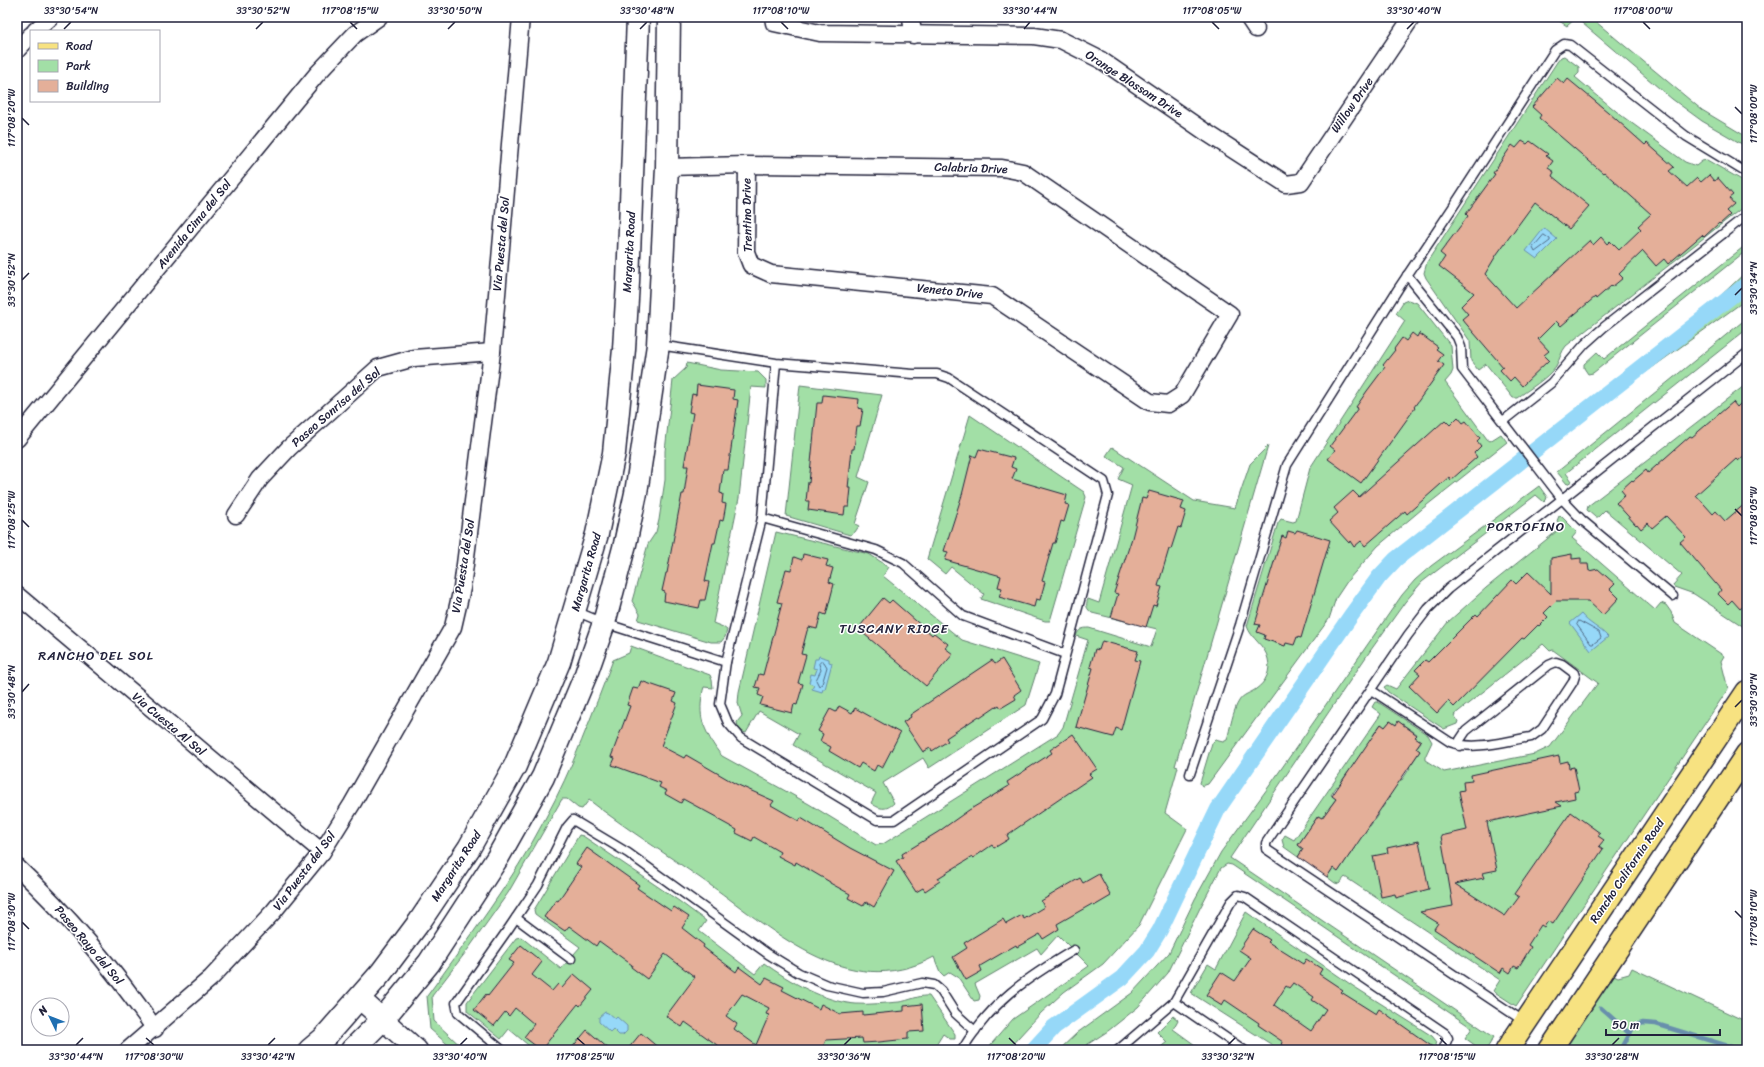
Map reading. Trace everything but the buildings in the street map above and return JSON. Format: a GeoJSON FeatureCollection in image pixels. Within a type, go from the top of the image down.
{"type":"FeatureCollection","features":[{"type":"Feature","properties":{"kind":"main road","name":"Margarita Road"},"geometry":{"type":"LineString","coordinates":[[310,1050],[323,1038],[381,973],[469,848],[515,766],[559,662],[597,534],[614,453],[628,274],[638,17]]}},
{"type":"Feature","properties":{"kind":"main road"},"geometry":{"type":"LineString","coordinates":[[352,1050],[383,1019],[429,963],[498,857],[543,777],[586,674],[604,623],[625,544],[636,493],[658,345],[667,167],[669,17]]}},
{"type":"Feature","properties":{"kind":"main road","name":"Rancho California Road"},"geometry":{"type":"LineString","coordinates":[[1507,1050],[1747,692]]}},
{"type":"Feature","properties":{"kind":"main road"},"geometry":{"type":"LineString","coordinates":[[1550,1050],[1747,754]]}},
{"type":"Feature","properties":{"kind":"street"},"geometry":{"type":"LineString","coordinates":[[36,30],[51,17]]}},
{"type":"Feature","properties":{"kind":"street","name":"Avenida Cima del Sol"},"geometry":{"type":"LineString","coordinates":[[17,439],[317,74],[355,34],[379,17]]}},
{"type":"Feature","properties":{"kind":"street","name":"Via Puesta del Sol"},"geometry":{"type":"LineString","coordinates":[[128,1050],[155,1029],[211,978],[273,912],[322,852],[352,804],[453,627],[462,588],[492,352],[521,17]]}},
{"type":"Feature","properties":{"kind":"street"},"geometry":{"type":"LineString","coordinates":[[911,17],[913,35]]}},
{"type":"Feature","properties":{"kind":"street","name":"Willow Drive"},"geometry":{"type":"LineString","coordinates":[[1286,184],[1301,182],[1412,17]]}},
{"type":"Feature","properties":{"kind":"street","name":"Orange Blossom Drive"},"geometry":{"type":"LineString","coordinates":[[773,20],[820,33],[1034,36],[1061,40],[1101,60],[1204,131],[1286,184]]}},
{"type":"Feature","properties":{"kind":"street"},"geometry":{"type":"LineString","coordinates":[[17,50],[30,36]]}},
{"type":"Feature","properties":{"kind":"street","name":"Calabria Drive"},"geometry":{"type":"LineString","coordinates":[[667,167],[747,165],[1002,168],[1023,172],[1230,314],[1182,395],[1168,404]]}},
{"type":"Feature","properties":{"kind":"street","name":"Trentino Drive"},"geometry":{"type":"LineString","coordinates":[[747,165],[746,252],[751,265]]}},
{"type":"Feature","properties":{"kind":"street","name":"Veneto Drive"},"geometry":{"type":"LineString","coordinates":[[751,265],[771,274],[992,296],[1150,402],[1168,404]]}},
{"type":"Feature","properties":{"kind":"street","name":"Paseo Sonrisa del Sol"},"geometry":{"type":"LineString","coordinates":[[236,515],[260,479],[289,448],[378,368],[414,358],[492,352]]}},
{"type":"Feature","properties":{"kind":"street","name":"Via Cuesta Al Sol"},"geometry":{"type":"LineString","coordinates":[[17,595],[322,852]]}},
{"type":"Feature","properties":{"kind":"street","name":"Paseo Rayo del Sol"},"geometry":{"type":"LineString","coordinates":[[17,867],[49,897],[133,997],[155,1029]]}},
{"type":"Feature","properties":{"kind":"street"},"geometry":{"type":"LineString","coordinates":[[359,998],[417,1050]]}},
{"type":"Feature","properties":{"kind":"lane"},"geometry":{"type":"LineString","coordinates":[[1190,774],[1242,618],[1287,465],[1407,275],[1555,50],[1564,44],[1570,45],[1656,114],[1686,136],[1747,173]]}},
{"type":"Feature","properties":{"kind":"lane"},"geometry":{"type":"LineString","coordinates":[[1503,421],[1551,383],[1586,344],[1604,327],[1747,215]]}},
{"type":"Feature","properties":{"kind":"lane"},"geometry":{"type":"LineString","coordinates":[[1407,275],[1457,337],[1461,347],[1462,369],[1562,499],[1582,520],[1673,596]]}},
{"type":"Feature","properties":{"kind":"lane"},"geometry":{"type":"LineString","coordinates":[[658,345],[776,363],[913,374],[937,374],[949,378],[1104,481],[1108,495],[1055,694],[1042,719],[894,820],[877,820],[741,738],[728,723],[720,704],[726,662],[762,518],[776,363]]}},
{"type":"Feature","properties":{"kind":"lane"},"geometry":{"type":"LineString","coordinates":[[1526,1022],[1266,849],[1266,843],[1428,609],[1448,589],[1747,353]]}},
{"type":"Feature","properties":{"kind":"lane"},"geometry":{"type":"LineString","coordinates":[[762,518],[876,550],[903,563],[963,616],[1065,654]]}},
{"type":"Feature","properties":{"kind":"lane"},"geometry":{"type":"LineString","coordinates":[[575,610],[604,623],[726,662]]}},
{"type":"Feature","properties":{"kind":"lane"},"geometry":{"type":"LineString","coordinates":[[1371,690],[1450,742],[1460,746],[1472,747],[1531,737],[1542,729],[1573,682],[1575,676],[1574,673],[1562,664],[1556,662],[1549,665],[1466,731],[1460,740],[1460,746]]}},
{"type":"Feature","properties":{"kind":"lane"},"geometry":{"type":"LineString","coordinates":[[502,1050],[458,1013],[456,1003],[538,885],[573,820],[628,854],[768,954],[799,973],[827,985],[863,993],[883,992],[922,983],[934,985],[941,990],[955,1013],[975,1031]]}},
{"type":"Feature","properties":{"kind":"lane"},"geometry":{"type":"LineString","coordinates":[[1118,1050],[1174,1002],[1231,902],[1238,895],[1245,896],[1445,1033],[1448,1038],[1443,1050]]}},
{"type":"Feature","properties":{"kind":"lane"},"geometry":{"type":"LineString","coordinates":[[516,918],[571,959]]}},
{"type":"Feature","properties":{"kind":"lane"},"geometry":{"type":"LineString","coordinates":[[962,1050],[975,1031],[1002,998],[1023,982],[1074,950]]}},
{"type":"Feature","properties":{"kind":"lane"},"geometry":{"type":"LineString","coordinates":[[1174,1002],[1244,1050]]}},
{"type":"Feature","properties":{"kind":"green space"},"geometry":{"type":"Polygon","coordinates":[[[1553,17],[1590,17],[1702,110],[1747,137],[1747,147],[1702,121],[1672,99],[1576,18],[1567,26],[1553,17]]]}},
{"type":"Feature","properties":{"kind":"green space"},"geometry":{"type":"Polygon","coordinates":[[[1564,56],[1579,67],[1579,73],[1575,77],[1622,116],[1685,162],[1696,166],[1702,161],[1707,160],[1747,183],[1747,204],[1566,346],[1556,366],[1548,375],[1538,384],[1517,398],[1513,398],[1486,364],[1478,370],[1471,361],[1470,341],[1424,273],[1427,262],[1557,62],[1564,56]]]}},
{"type":"Feature","properties":{"kind":"green space"},"geometry":{"type":"Polygon","coordinates":[[[1747,244],[1747,250],[1593,373],[1588,374],[1584,368],[1584,364],[1597,352],[1604,359],[1747,244]]]}},
{"type":"Feature","properties":{"kind":"green space"},"geometry":{"type":"Polygon","coordinates":[[[1747,271],[1747,299],[1631,383],[1545,448],[1393,569],[1361,608],[1216,821],[1206,841],[1199,837],[1235,778],[1350,610],[1377,575],[1392,559],[1408,544],[1683,331],[1747,271]]]}},
{"type":"Feature","properties":{"kind":"green space"},"geometry":{"type":"Polygon","coordinates":[[[1408,300],[1417,303],[1451,346],[1453,370],[1445,382],[1487,439],[1490,441],[1501,434],[1507,442],[1378,546],[1348,580],[1336,598],[1329,619],[1208,784],[1202,786],[1200,783],[1212,743],[1215,740],[1223,742],[1227,740],[1233,714],[1239,701],[1260,686],[1267,676],[1269,663],[1266,654],[1247,626],[1278,523],[1281,519],[1293,522],[1296,521],[1310,468],[1405,321],[1396,313],[1403,302],[1408,300]]]}},
{"type":"Feature","properties":{"kind":"green space"},"geometry":{"type":"Polygon","coordinates":[[[1747,318],[1747,329],[1566,473],[1572,481],[1567,484],[1557,472],[1747,318]]]}},
{"type":"Feature","properties":{"kind":"green space"},"geometry":{"type":"Polygon","coordinates":[[[687,363],[721,370],[758,372],[766,380],[766,388],[751,387],[739,498],[713,623],[727,630],[725,637],[721,642],[711,642],[638,620],[640,614],[632,601],[648,544],[656,532],[659,520],[665,480],[665,451],[673,380],[686,368],[687,363]]]}},
{"type":"Feature","properties":{"kind":"green space"},"geometry":{"type":"Polygon","coordinates":[[[800,385],[882,395],[858,477],[869,482],[855,524],[859,526],[855,532],[850,535],[786,516],[800,385]]]}},
{"type":"Feature","properties":{"kind":"green space"},"geometry":{"type":"Polygon","coordinates":[[[1744,386],[1747,388],[1747,622],[1744,627],[1694,594],[1674,587],[1673,585],[1682,575],[1605,510],[1598,517],[1595,517],[1587,510],[1588,506],[1744,386]]]}},
{"type":"Feature","properties":{"kind":"green space"},"geometry":{"type":"Polygon","coordinates":[[[970,415],[1084,492],[1086,497],[1050,621],[1045,621],[981,599],[984,594],[951,567],[945,574],[927,559],[970,415]]]}},
{"type":"Feature","properties":{"kind":"green space"},"geometry":{"type":"Polygon","coordinates":[[[1268,446],[1175,766],[1178,767],[1165,813],[1187,829],[1139,925],[1103,964],[1064,992],[1041,1013],[1007,1050],[986,1050],[1013,1019],[1089,966],[1058,935],[1041,954],[1037,948],[975,984],[980,996],[979,1000],[974,1001],[958,977],[950,972],[944,976],[940,972],[934,957],[902,969],[870,971],[840,966],[811,954],[783,937],[589,800],[582,809],[578,808],[567,799],[562,799],[508,893],[469,948],[432,996],[434,1021],[465,1050],[454,1050],[430,1029],[427,996],[519,865],[555,800],[573,761],[613,660],[629,653],[631,646],[710,675],[713,688],[704,687],[701,703],[701,715],[707,733],[716,749],[722,756],[809,804],[876,845],[883,844],[1058,734],[1063,727],[1088,640],[1076,636],[1080,630],[1089,628],[1151,647],[1157,629],[1092,613],[1088,609],[1087,605],[1088,599],[1099,603],[1132,485],[1118,479],[1124,467],[1106,456],[1112,447],[1194,501],[1235,508],[1250,464],[1268,446]]]}},
{"type":"Feature","properties":{"kind":"green space"},"geometry":{"type":"Polygon","coordinates":[[[1539,486],[1547,497],[1544,502],[1536,495],[1422,582],[1405,602],[1230,858],[1494,1037],[1486,1050],[1473,1050],[1476,1046],[1465,1038],[1472,1028],[1232,865],[1227,864],[1221,868],[1168,973],[1138,1007],[1108,1031],[1079,1050],[1059,1050],[1077,1033],[1132,993],[1169,953],[1195,899],[1221,852],[1270,785],[1402,595],[1415,580],[1431,566],[1539,486]]]}},
{"type":"Feature","properties":{"kind":"green space"},"geometry":{"type":"Polygon","coordinates":[[[1559,516],[1562,517],[1577,532],[1572,538],[1655,610],[1661,603],[1666,605],[1671,612],[1675,623],[1724,656],[1721,661],[1728,689],[1516,1006],[1493,991],[1500,980],[1345,877],[1339,884],[1327,877],[1333,868],[1338,872],[1346,860],[1338,854],[1340,850],[1349,856],[1357,844],[1354,841],[1366,823],[1370,826],[1379,813],[1370,807],[1373,802],[1382,808],[1389,798],[1384,795],[1397,777],[1402,780],[1410,768],[1400,761],[1412,763],[1420,751],[1416,748],[1421,742],[1415,737],[1417,734],[1399,722],[1396,725],[1390,721],[1385,727],[1381,724],[1373,735],[1383,742],[1353,773],[1349,771],[1341,782],[1351,789],[1348,793],[1337,786],[1331,795],[1336,799],[1329,808],[1336,813],[1323,820],[1318,816],[1298,845],[1303,849],[1298,857],[1284,847],[1282,840],[1285,835],[1294,840],[1381,714],[1372,707],[1375,702],[1378,702],[1428,735],[1432,742],[1425,760],[1444,772],[1535,754],[1550,747],[1598,683],[1553,650],[1550,651],[1543,644],[1454,715],[1458,721],[1457,724],[1444,729],[1388,692],[1384,687],[1387,685],[1396,689],[1448,622],[1486,588],[1562,527],[1557,521],[1559,516]]]}},
{"type":"Feature","properties":{"kind":"green space"},"geometry":{"type":"Polygon","coordinates":[[[776,532],[869,554],[889,567],[883,576],[962,640],[1039,664],[1026,705],[929,768],[923,758],[883,783],[894,803],[885,808],[877,807],[871,803],[876,793],[793,745],[799,734],[759,711],[746,733],[743,732],[738,727],[737,722],[742,716],[738,703],[739,692],[776,532]]]}},
{"type":"Feature","properties":{"kind":"green space"},"geometry":{"type":"Polygon","coordinates":[[[579,835],[583,836],[679,901],[706,921],[699,931],[755,974],[764,963],[784,977],[807,990],[832,999],[856,1004],[899,1002],[921,996],[929,996],[955,1034],[955,1039],[950,1039],[943,1034],[933,1050],[534,1050],[509,1029],[501,1039],[467,1011],[467,1002],[516,938],[521,937],[561,969],[580,947],[535,914],[534,910],[579,835]]]}},
{"type":"Feature","properties":{"kind":"green space"},"geometry":{"type":"Polygon","coordinates":[[[1246,912],[1353,986],[1432,1036],[1437,1042],[1434,1050],[1280,1050],[1191,993],[1208,964],[1216,969],[1246,912]]]}},
{"type":"Feature","properties":{"kind":"green space"},"geometry":{"type":"Polygon","coordinates":[[[1632,968],[1747,1022],[1747,1050],[1563,1050],[1614,975],[1618,977],[1629,974],[1632,968]]]}},
{"type":"Feature","properties":{"kind":"green space"},"geometry":{"type":"Polygon","coordinates":[[[1173,1016],[1178,1020],[1173,1029],[1202,1050],[1157,1050],[1167,1042],[1157,1032],[1173,1016]]]}},
{"type":"Feature","properties":{"kind":"water"},"geometry":{"type":"Polygon","coordinates":[[[1544,228],[1557,239],[1537,259],[1526,251],[1544,228]]]}},
{"type":"Feature","properties":{"kind":"water"},"geometry":{"type":"Polygon","coordinates":[[[1581,614],[1587,621],[1608,637],[1591,651],[1570,623],[1581,614]]]}},
{"type":"Feature","properties":{"kind":"water"},"geometry":{"type":"Polygon","coordinates":[[[819,656],[829,659],[829,662],[832,663],[825,689],[823,689],[822,692],[812,689],[814,685],[809,683],[811,674],[815,675],[817,669],[813,668],[815,659],[818,659],[819,656]]]}},
{"type":"Feature","properties":{"kind":"water"},"geometry":{"type":"Polygon","coordinates":[[[605,1012],[615,1019],[617,1017],[627,1026],[627,1031],[623,1035],[619,1035],[613,1029],[610,1032],[599,1022],[599,1017],[605,1012]]]}},
{"type":"Feature","properties":{"kind":"waterway"},"geometry":{"type":"LineString","coordinates":[[1033,1050],[1054,1027],[1122,978],[1147,951],[1160,930],[1218,809],[1379,577],[1396,559],[1747,284]]}},
{"type":"Feature","properties":{"kind":"waterway"},"geometry":{"type":"LineString","coordinates":[[1601,1008],[1630,1034]]}},
{"type":"Feature","properties":{"kind":"waterway"},"geometry":{"type":"LineString","coordinates":[[1621,1050],[1634,1026],[1643,1023],[1656,1024],[1741,1050]]}},
{"type":"Feature","properties":{"kind":"district","name":"PORTOFINO"},"geometry":{"type":"Point","coordinates":[1526,526]}},
{"type":"Feature","properties":{"kind":"district","name":"TUSCANY RIDGE"},"geometry":{"type":"Point","coordinates":[894,628]}},
{"type":"Feature","properties":{"kind":"district","name":"RANCHO DEL SOL"},"geometry":{"type":"Point","coordinates":[96,655]}}]}
